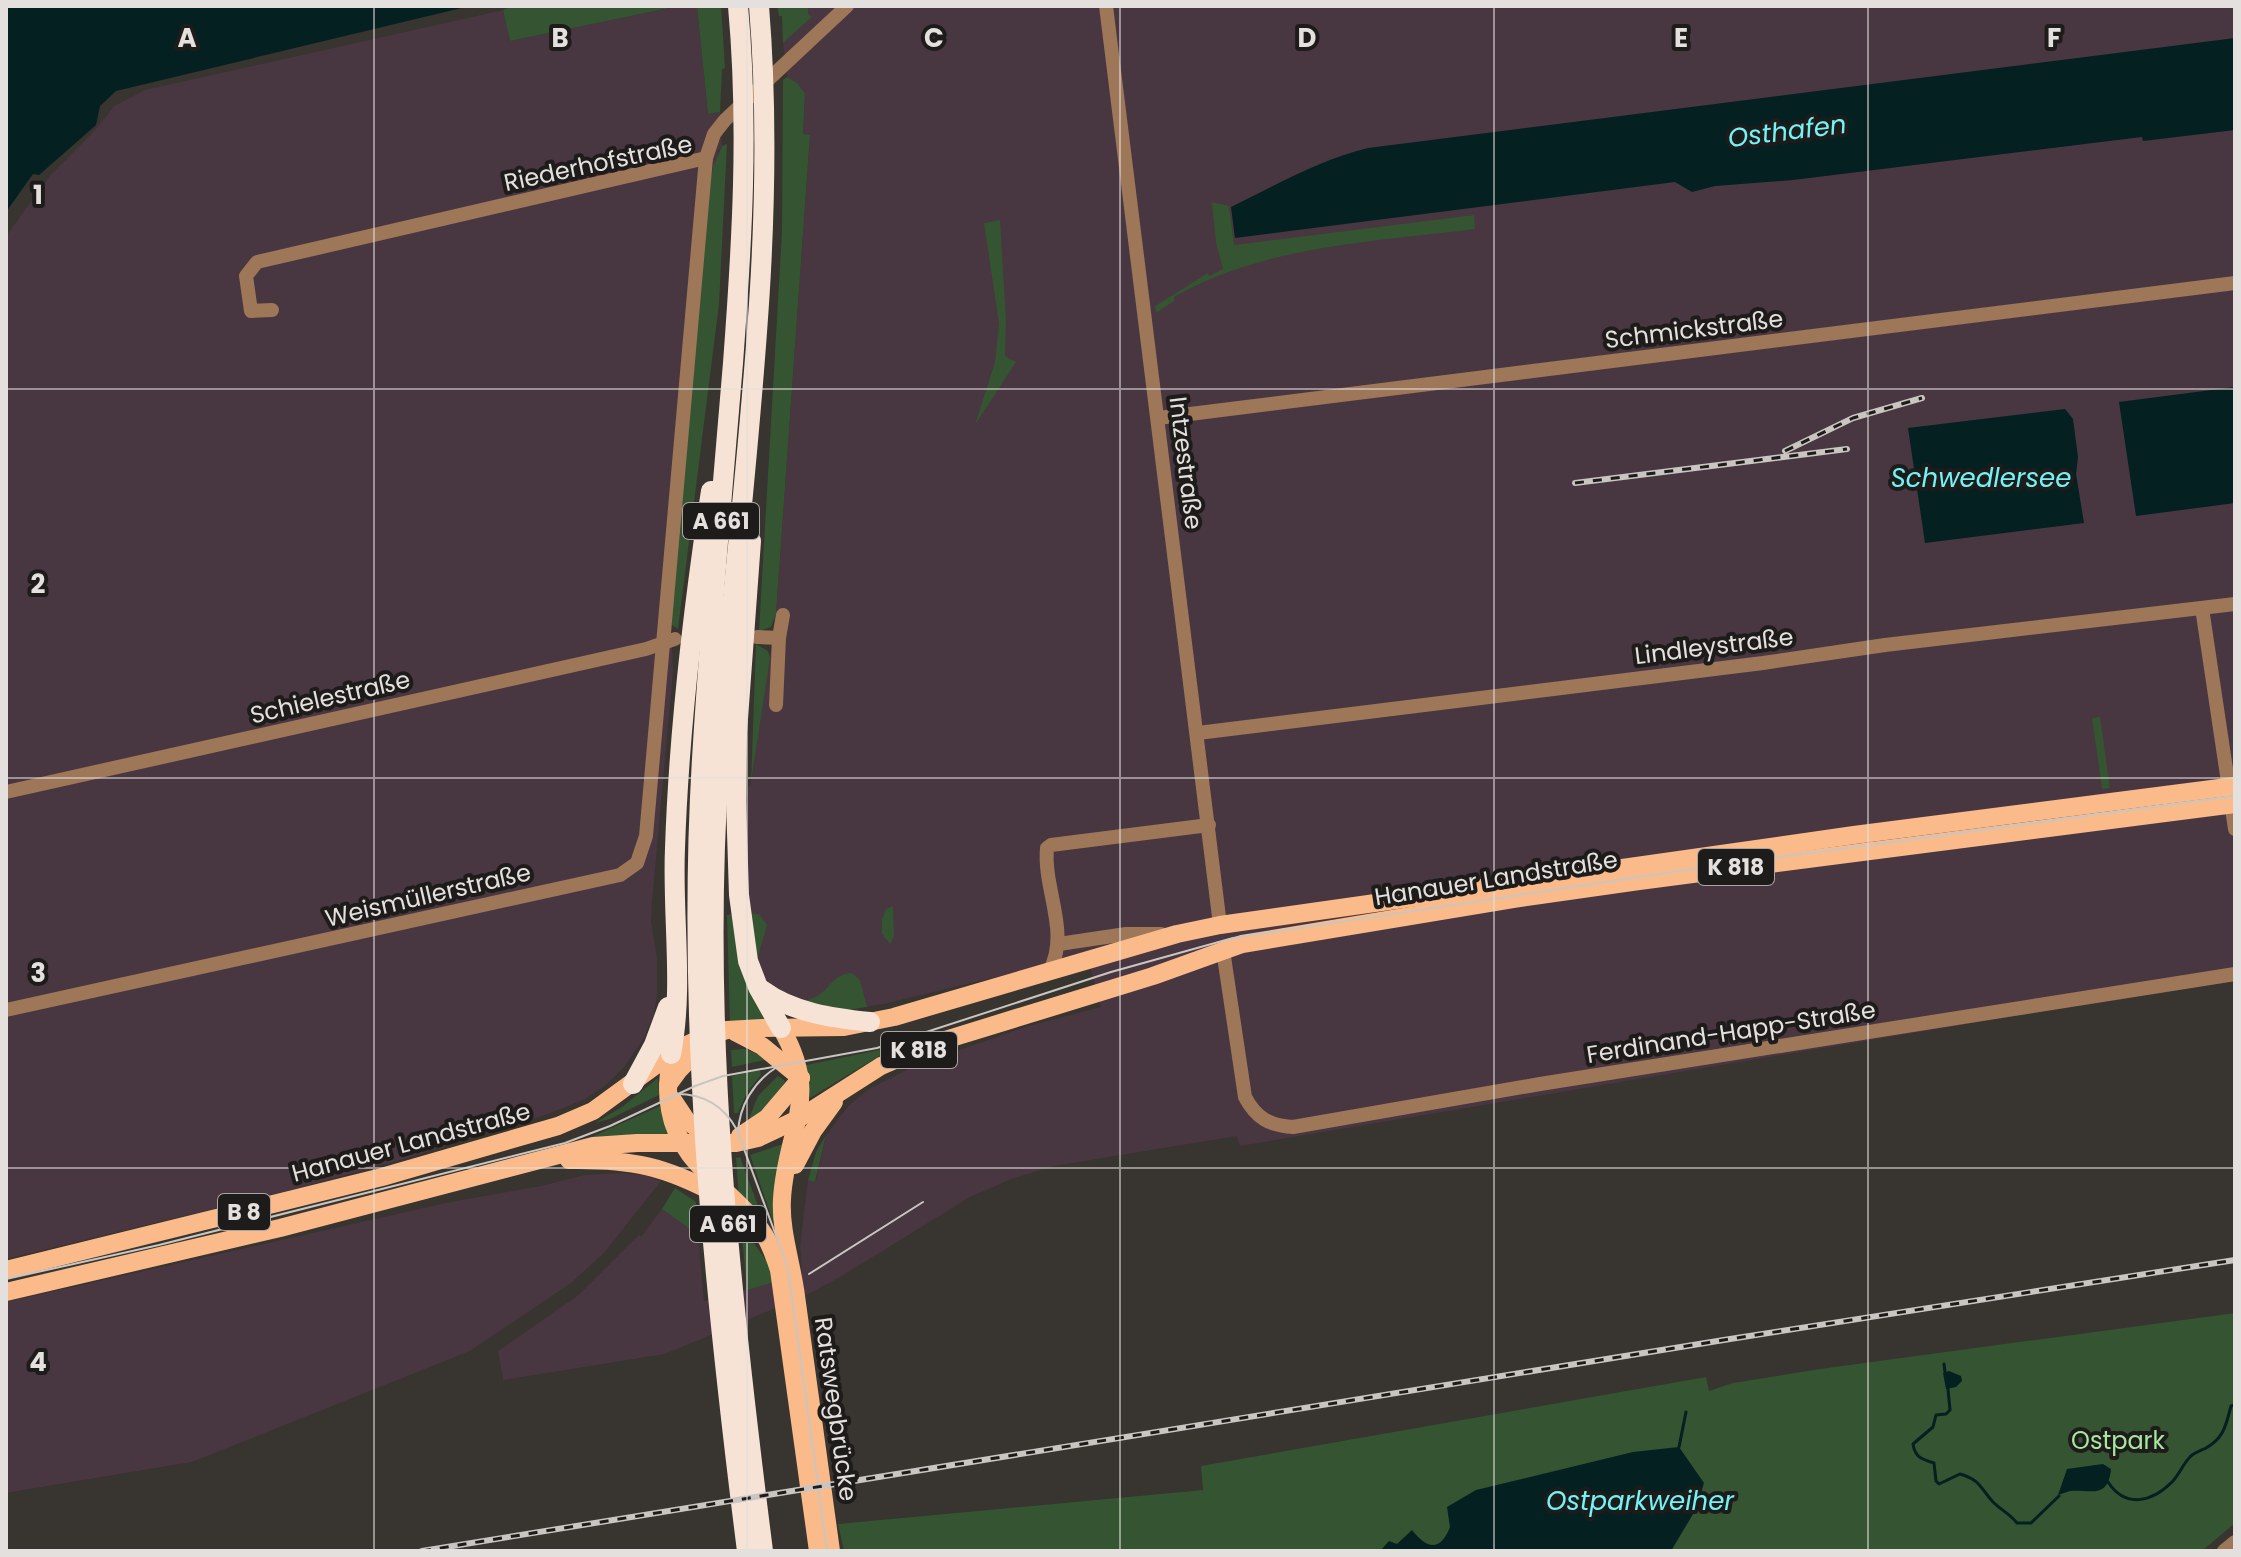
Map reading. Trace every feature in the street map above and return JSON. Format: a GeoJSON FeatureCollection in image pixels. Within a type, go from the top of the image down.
{"type":"FeatureCollection","features":[{"type":"Feature","properties":{"kind":"highway","name":"A 661"},"geometry":{"type":"LineString","coordinates":[[738,6],[745,121],[742,239],[702,761],[706,1151],[723,1363],[747,1551]]}},
{"type":"Feature","properties":{"kind":"highway","name":"A 661"},"geometry":{"type":"LineString","coordinates":[[759,6],[765,102],[764,229],[747,452],[705,896],[739,1361],[763,1551]]}},
{"type":"Feature","properties":{"kind":"highway"},"geometry":{"type":"LineString","coordinates":[[671,1054],[677,1004],[674,853],[683,702],[718,445],[733,361]]}},
{"type":"Feature","properties":{"kind":"highway"},"geometry":{"type":"LineString","coordinates":[[747,452],[751,542],[737,732],[736,801],[742,926],[748,961],[758,987],[781,1028]]}},
{"type":"Feature","properties":{"kind":"highway"},"geometry":{"type":"LineString","coordinates":[[633,1084],[654,1045],[670,1003],[674,935]]}},
{"type":"Feature","properties":{"kind":"highway"},"geometry":{"type":"LineString","coordinates":[[758,987],[796,1008],[870,1022]]}},
{"type":"Feature","properties":{"kind":"main road","name":"Hanauer Landstraße"},"geometry":{"type":"LineString","coordinates":[[781,1028],[826,1028],[926,1009],[1177,934],[1220,925],[1854,835],[2233,795]]}},
{"type":"Feature","properties":{"kind":"main road","name":"Hanauer Landstraße"},"geometry":{"type":"LineString","coordinates":[[798,1119],[881,1066],[932,1044],[1153,976],[1242,944],[1513,899],[1736,867],[2052,829],[2233,795]]}},
{"type":"Feature","properties":{"kind":"main road"},"geometry":{"type":"LineString","coordinates":[[1220,925],[1223,950]]}},
{"type":"Feature","properties":{"kind":"main road"},"geometry":{"type":"LineString","coordinates":[[781,1028],[797,1059],[801,1078],[798,1119],[782,1194],[787,1278]]}},
{"type":"Feature","properties":{"kind":"main road","name":"B 8"},"geometry":{"type":"LineString","coordinates":[[671,1054],[696,1039],[724,1031],[781,1028]]}},
{"type":"Feature","properties":{"kind":"main road"},"geometry":{"type":"LineString","coordinates":[[668,1085],[694,1053],[724,1031],[762,1046],[801,1078]]}},
{"type":"Feature","properties":{"kind":"main road","name":"Hanauer Landstraße"},"geometry":{"type":"LineString","coordinates":[[6,1270],[367,1181],[529,1135],[574,1120],[633,1084],[671,1054]]}},
{"type":"Feature","properties":{"kind":"main road"},"geometry":{"type":"LineString","coordinates":[[671,1054],[668,1085],[671,1115],[682,1144],[700,1169],[749,1216],[766,1237],[787,1278]]}},
{"type":"Feature","properties":{"kind":"main road"},"geometry":{"type":"LineString","coordinates":[[668,1085],[681,1114],[695,1128],[722,1143],[751,1130],[767,1118],[801,1078]]}},
{"type":"Feature","properties":{"kind":"main road"},"geometry":{"type":"LineString","coordinates":[[782,1194],[813,1131],[846,1088]]}},
{"type":"Feature","properties":{"kind":"main road","name":"K 818"},"geometry":{"type":"LineString","coordinates":[[682,1144],[758,1138],[798,1119]]}},
{"type":"Feature","properties":{"kind":"main road","name":"Hanauer Landstraße"},"geometry":{"type":"LineString","coordinates":[[6,1292],[280,1228],[611,1144],[682,1144]]}},
{"type":"Feature","properties":{"kind":"main road"},"geometry":{"type":"LineString","coordinates":[[541,1160],[598,1159],[648,1164],[715,1193],[749,1216]]}},
{"type":"Feature","properties":{"kind":"main road","name":"Ratswegbrücke"},"geometry":{"type":"LineString","coordinates":[[787,1278],[824,1550]]}},
{"type":"Feature","properties":{"kind":"street"},"geometry":{"type":"LineString","coordinates":[[706,158],[714,134],[725,120],[847,6]]}},
{"type":"Feature","properties":{"kind":"street","name":"Intzestraße"},"geometry":{"type":"LineString","coordinates":[[1106,6],[1220,925]]}},
{"type":"Feature","properties":{"kind":"street","name":"Riederhofstraße"},"geometry":{"type":"LineString","coordinates":[[272,310],[251,311],[246,276],[257,262],[706,158],[669,640]]}},
{"type":"Feature","properties":{"kind":"street","name":"Schmickstraße"},"geometry":{"type":"LineString","coordinates":[[1158,418],[2235,283]]}},
{"type":"Feature","properties":{"kind":"street","name":"Lindleystraße"},"geometry":{"type":"LineString","coordinates":[[1198,733],[1901,643],[2235,604]]}},
{"type":"Feature","properties":{"kind":"street"},"geometry":{"type":"LineString","coordinates":[[2202,608],[2233,795],[2235,829]]}},
{"type":"Feature","properties":{"kind":"street"},"geometry":{"type":"LineString","coordinates":[[776,705],[783,615]]}},
{"type":"Feature","properties":{"kind":"street"},"geometry":{"type":"LineString","coordinates":[[757,637],[779,638]]}},
{"type":"Feature","properties":{"kind":"street","name":"Schielestraße"},"geometry":{"type":"LineString","coordinates":[[6,792],[646,649],[669,640]]}},
{"type":"Feature","properties":{"kind":"street","name":"Weismüllerstraße"},"geometry":{"type":"LineString","coordinates":[[6,1010],[620,875],[637,863],[645,846],[669,640]]}},
{"type":"Feature","properties":{"kind":"street"},"geometry":{"type":"LineString","coordinates":[[1049,972],[1059,944],[1047,848],[1051,845],[1209,825]]}},
{"type":"Feature","properties":{"kind":"street"},"geometry":{"type":"LineString","coordinates":[[1059,944],[1126,934],[1177,934]]}},
{"type":"Feature","properties":{"kind":"street","name":"Ferdinand-Happ-Straße"},"geometry":{"type":"LineString","coordinates":[[1223,950],[1245,1097],[1264,1120],[1293,1127],[1540,1084],[2235,974]]}},
{"type":"Feature","properties":{"kind":"street"},"geometry":{"type":"LineString","coordinates":[[2224,1551],[2235,1542]]}},
{"type":"Feature","properties":{"kind":"shaded area"},"geometry":{"type":"Polygon","coordinates":[[[679,6],[697,6],[708,114],[720,112],[722,146],[718,152],[671,620],[673,671],[651,921],[657,959],[657,996],[654,1014],[643,1040],[624,1067],[606,1085],[585,1099],[548,1114],[401,1160],[283,1192],[6,1259],[6,236],[50,176],[114,106],[145,90],[503,10],[510,41],[679,6]]]}},
{"type":"Feature","properties":{"kind":"shaded area","name":"Osthafen"},"geometry":{"type":"Polygon","coordinates":[[[808,6],[2235,6],[2235,979],[1240,1146],[1237,1136],[1054,1166],[1014,1178],[970,1197],[805,1296],[665,1354],[503,1380],[498,1351],[580,1294],[639,1235],[641,1237],[662,1209],[698,1235],[704,1301],[802,1274],[800,1246],[808,1180],[816,1181],[826,1135],[849,1105],[869,1089],[914,1066],[1028,1026],[1101,1007],[1087,955],[884,1004],[847,1010],[792,1000],[764,980],[751,948],[742,798],[751,783],[776,614],[810,136],[803,135],[805,93],[787,77],[783,43],[812,17],[808,14],[808,6]]]}},
{"type":"Feature","properties":{"kind":"shaded area"},"geometry":{"type":"Polygon","coordinates":[[[584,1175],[643,1175],[661,1181],[604,1253],[571,1283],[470,1351],[192,1462],[6,1493],[6,1302],[450,1202],[584,1175]]]}},
{"type":"Feature","properties":{"kind":"green space"},"geometry":{"type":"Polygon","coordinates":[[[513,6],[679,6],[510,41],[503,10],[513,6]]]}},
{"type":"Feature","properties":{"kind":"green space"},"geometry":{"type":"Polygon","coordinates":[[[697,6],[721,6],[725,68],[722,69],[720,112],[708,114],[697,6]]]}},
{"type":"Feature","properties":{"kind":"green space"},"geometry":{"type":"Polygon","coordinates":[[[777,6],[808,6],[808,14],[812,17],[783,43],[782,16],[779,16],[777,6]]]}},
{"type":"Feature","properties":{"kind":"green space"},"geometry":{"type":"Polygon","coordinates":[[[787,77],[805,93],[803,134],[810,135],[776,614],[771,627],[759,631],[782,231],[783,80],[787,77]]]}},
{"type":"Feature","properties":{"kind":"green space"},"geometry":{"type":"Polygon","coordinates":[[[727,144],[719,304],[678,629],[671,620],[709,189],[713,167],[722,146],[727,144]]]}},
{"type":"Feature","properties":{"kind":"green space"},"geometry":{"type":"Polygon","coordinates":[[[1212,202],[1229,206],[1234,245],[1474,215],[1475,229],[1321,248],[1245,266],[1174,297],[1174,301],[1156,313],[1155,306],[1208,273],[1209,276],[1223,269],[1216,243],[1212,202]]]}},
{"type":"Feature","properties":{"kind":"green space"},"geometry":{"type":"Polygon","coordinates":[[[1000,220],[1005,356],[1016,362],[975,425],[995,362],[999,324],[984,223],[1000,220]]]}},
{"type":"Feature","properties":{"kind":"green space"},"geometry":{"type":"Polygon","coordinates":[[[756,644],[768,651],[770,658],[751,783],[756,644]]]}},
{"type":"Feature","properties":{"kind":"green space"},"geometry":{"type":"Polygon","coordinates":[[[2100,717],[2110,788],[2102,789],[2092,718],[2100,717]]]}},
{"type":"Feature","properties":{"kind":"green space"},"geometry":{"type":"Polygon","coordinates":[[[893,906],[894,936],[890,944],[882,934],[882,919],[886,909],[893,906]]]}},
{"type":"Feature","properties":{"kind":"green space"},"geometry":{"type":"Polygon","coordinates":[[[747,913],[759,914],[767,925],[756,964],[747,913]]]}},
{"type":"Feature","properties":{"kind":"green space"},"geometry":{"type":"Polygon","coordinates":[[[734,914],[769,1020],[730,1023],[727,915],[734,914]]]}},
{"type":"Feature","properties":{"kind":"green space"},"geometry":{"type":"Polygon","coordinates":[[[852,973],[860,980],[867,1007],[847,1010],[798,1001],[816,997],[837,978],[852,973]]]}},
{"type":"Feature","properties":{"kind":"green space"},"geometry":{"type":"Polygon","coordinates":[[[745,1049],[770,1059],[732,1067],[731,1050],[745,1049]]]}},
{"type":"Feature","properties":{"kind":"green space"},"geometry":{"type":"Polygon","coordinates":[[[889,1050],[810,1098],[806,1065],[889,1050]]]}},
{"type":"Feature","properties":{"kind":"green space"},"geometry":{"type":"Polygon","coordinates":[[[760,1070],[761,1075],[748,1091],[738,1113],[734,1113],[732,1076],[760,1070]]]}},
{"type":"Feature","properties":{"kind":"green space"},"geometry":{"type":"Polygon","coordinates":[[[778,1076],[785,1081],[783,1086],[762,1115],[747,1124],[758,1096],[778,1076]]]}},
{"type":"Feature","properties":{"kind":"green space"},"geometry":{"type":"Polygon","coordinates":[[[658,1078],[659,1095],[595,1123],[622,1107],[658,1078]]]}},
{"type":"Feature","properties":{"kind":"green space"},"geometry":{"type":"Polygon","coordinates":[[[660,1106],[670,1135],[635,1134],[585,1140],[660,1106]]]}},
{"type":"Feature","properties":{"kind":"green space"},"geometry":{"type":"Polygon","coordinates":[[[826,1135],[815,1182],[808,1180],[816,1152],[826,1135]]]}},
{"type":"Feature","properties":{"kind":"green space"},"geometry":{"type":"Polygon","coordinates":[[[783,1144],[775,1220],[773,1221],[750,1155],[783,1144]]]}},
{"type":"Feature","properties":{"kind":"green space"},"geometry":{"type":"Polygon","coordinates":[[[740,1157],[765,1225],[739,1198],[736,1158],[740,1157]]]}},
{"type":"Feature","properties":{"kind":"green space"},"geometry":{"type":"Polygon","coordinates":[[[675,1188],[696,1202],[698,1235],[662,1209],[675,1188]]]}},
{"type":"Feature","properties":{"kind":"green space"},"geometry":{"type":"Polygon","coordinates":[[[741,1226],[769,1264],[774,1282],[747,1290],[741,1226]]]}},
{"type":"Feature","properties":{"kind":"green space","name":"Ostpark"},"geometry":{"type":"Polygon","coordinates":[[[2235,1313],[2235,1523],[2202,1551],[844,1551],[838,1524],[1203,1490],[1201,1466],[1706,1377],[1709,1391],[1733,1383],[1820,1369],[2235,1313]]]}},
{"type":"Feature","properties":{"kind":"water"},"geometry":{"type":"Polygon","coordinates":[[[6,6],[470,6],[116,91],[100,106],[96,125],[39,175],[33,174],[6,212],[6,6]]]}},
{"type":"Feature","properties":{"kind":"water","name":"Osthafen"},"geometry":{"type":"Polygon","coordinates":[[[2235,38],[2235,130],[2143,141],[2142,137],[1793,180],[1715,186],[1692,192],[1675,182],[1235,238],[1231,207],[1315,166],[1368,148],[2235,38]]]}},
{"type":"Feature","properties":{"kind":"water"},"geometry":{"type":"Polygon","coordinates":[[[2235,387],[2235,503],[2136,516],[2119,402],[2235,387]]]}},
{"type":"Feature","properties":{"kind":"water","name":"Schwedlersee"},"geometry":{"type":"Polygon","coordinates":[[[2065,409],[2073,419],[2078,457],[2076,474],[2084,523],[1925,543],[1908,428],[2065,409]]]}},
{"type":"Feature","properties":{"kind":"water"},"geometry":{"type":"Polygon","coordinates":[[[1949,1371],[1961,1376],[1962,1381],[1956,1387],[1946,1389],[1943,1373],[1949,1371]]]}},
{"type":"Feature","properties":{"kind":"water","name":"Ostparkweiher"},"geometry":{"type":"Polygon","coordinates":[[[1679,1447],[1704,1483],[1696,1509],[1671,1551],[1380,1551],[1389,1541],[1397,1544],[1412,1530],[1428,1544],[1442,1541],[1450,1527],[1447,1507],[1476,1490],[1633,1452],[1679,1447]]]}},
{"type":"Feature","properties":{"kind":"water"},"geometry":{"type":"Polygon","coordinates":[[[2103,1464],[2111,1469],[2102,1489],[2058,1495],[2067,1469],[2103,1464]]]}},
{"type":"Feature","properties":{"kind":"waterway"},"geometry":{"type":"LineString","coordinates":[[1944,1364],[1945,1372]]}},
{"type":"Feature","properties":{"kind":"waterway"},"geometry":{"type":"LineString","coordinates":[[1948,1389],[1950,1410],[1946,1414],[1936,1415],[1933,1427],[1913,1444],[1919,1457],[1934,1463],[1939,1484],[1960,1474],[1972,1479],[2017,1523],[2031,1523],[2059,1496]]}},
{"type":"Feature","properties":{"kind":"waterway"},"geometry":{"type":"LineString","coordinates":[[2108,1482],[2122,1496],[2130,1499],[2156,1495],[2172,1482],[2191,1456],[2217,1440],[2226,1425],[2231,1406],[2235,1405]]}},
{"type":"Feature","properties":{"kind":"waterway"},"geometry":{"type":"LineString","coordinates":[[1679,1447],[1686,1412]]}},
{"type":"Feature","properties":{"kind":"tram line"},"geometry":{"type":"LineString","coordinates":[[6,1279],[159,1245],[565,1143],[723,1076],[877,1048],[1111,972],[1233,938],[1706,867],[2235,796]]}},
{"type":"Feature","properties":{"kind":"tram line"},"geometry":{"type":"LineString","coordinates":[[738,1133],[741,1113],[749,1095],[761,1079],[777,1067]]}},
{"type":"Feature","properties":{"kind":"tram line"},"geometry":{"type":"LineString","coordinates":[[677,1094],[696,1096],[713,1103],[732,1122],[788,1268],[827,1551]]}},
{"type":"Feature","properties":{"kind":"tram line"},"geometry":{"type":"LineString","coordinates":[[809,1274],[923,1202]]}},
{"type":"Feature","properties":{"kind":"railway"},"geometry":{"type":"LineString","coordinates":[[1785,451],[1853,418],[1922,398]]}},
{"type":"Feature","properties":{"kind":"railway"},"geometry":{"type":"LineString","coordinates":[[1575,483],[1847,449]]}},
{"type":"Feature","properties":{"kind":"railway"},"geometry":{"type":"LineString","coordinates":[[422,1551],[2235,1260]]}}]}
